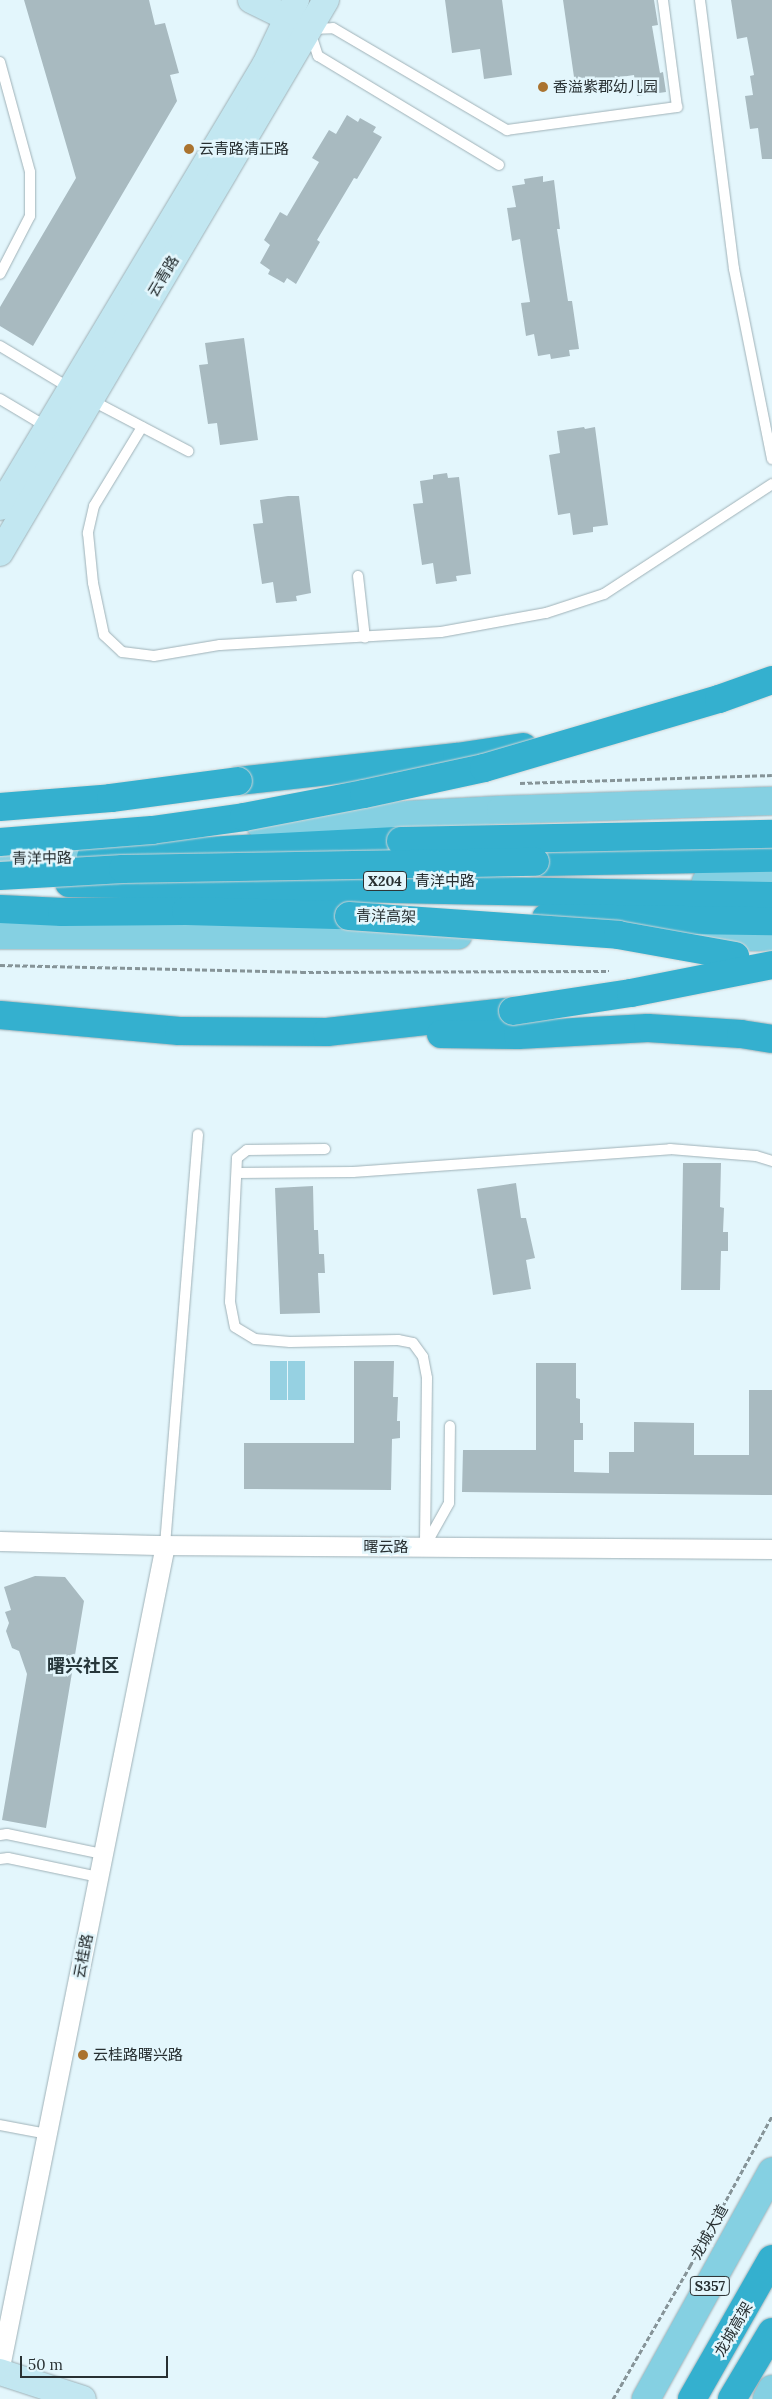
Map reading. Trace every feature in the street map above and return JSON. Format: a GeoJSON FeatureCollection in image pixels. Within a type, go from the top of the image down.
{"type":"FeatureCollection","features":[{"type":"Feature","properties":{"kind":"highway"},"geometry":{"type":"LineString","coordinates":[[0,842],[152,830],[244,817],[364,794],[484,768],[594,737],[772,680]]}},
{"type":"Feature","properties":{"kind":"highway"},"geometry":{"type":"LineString","coordinates":[[0,807],[111,798],[238,781],[457,757],[594,737]]}},
{"type":"Feature","properties":{"kind":"highway"},"geometry":{"type":"LineString","coordinates":[[91,857],[401,841],[772,834]]}},
{"type":"Feature","properties":{"kind":"highway"},"geometry":{"type":"LineString","coordinates":[[0,876],[123,869],[772,858]]}},
{"type":"Feature","properties":{"kind":"highway","name":"青洋高架"},"geometry":{"type":"LineString","coordinates":[[0,882],[772,896]]}},
{"type":"Feature","properties":{"kind":"highway","name":"青洋高架"},"geometry":{"type":"LineString","coordinates":[[0,909],[62,912],[186,911],[349,916],[770,933]]}},
{"type":"Feature","properties":{"kind":"highway"},"geometry":{"type":"LineString","coordinates":[[349,916],[618,935],[772,965]]}},
{"type":"Feature","properties":{"kind":"highway"},"geometry":{"type":"LineString","coordinates":[[327,1032],[512,1012],[631,993],[772,965]]}},
{"type":"Feature","properties":{"kind":"highway"},"geometry":{"type":"LineString","coordinates":[[4,1016],[179,1030],[518,1035],[648,1028],[741,1034],[772,1039]]}},
{"type":"Feature","properties":{"kind":"highway","name":"龙城高架"},"geometry":{"type":"LineString","coordinates":[[692,2399],[772,2259]]}},
{"type":"Feature","properties":{"kind":"highway"},"geometry":{"type":"LineString","coordinates":[[732,2399],[772,2332]]}},
{"type":"Feature","properties":{"kind":"main road"},"geometry":{"type":"LineString","coordinates":[[0,829],[262,823],[529,809],[772,801]]}},
{"type":"Feature","properties":{"kind":"main road"},"geometry":{"type":"LineString","coordinates":[[529,809],[656,847],[772,845]]}},
{"type":"Feature","properties":{"kind":"main road"},"geometry":{"type":"LineString","coordinates":[[0,854],[116,827]]}},
{"type":"Feature","properties":{"kind":"main road","name":"青洋中路"},"geometry":{"type":"LineString","coordinates":[[0,859],[91,857],[342,881],[772,882]]}},
{"type":"Feature","properties":{"kind":"main road"},"geometry":{"type":"LineString","coordinates":[[0,936],[770,933]]}},
{"type":"Feature","properties":{"kind":"main road","name":"龙城大道"},"geometry":{"type":"LineString","coordinates":[[646,2399],[772,2172]]}},
{"type":"Feature","properties":{"kind":"main road"},"geometry":{"type":"LineString","coordinates":[[766,2399],[772,2389]]}},
{"type":"Feature","properties":{"kind":"street"},"geometry":{"type":"LineString","coordinates":[[251,0],[292,12]]}},
{"type":"Feature","properties":{"kind":"street","name":"云青路"},"geometry":{"type":"LineString","coordinates":[[0,553],[80,394],[265,65],[292,12],[326,0]]}},
{"type":"Feature","properties":{"kind":"street","name":"云青路"},"geometry":{"type":"LineString","coordinates":[[0,507],[48,427],[80,394]]}},
{"type":"Feature","properties":{"kind":"street","name":"曙云路"},"geometry":{"type":"LineString","coordinates":[[0,1541],[165,1545],[772,1549]]}},
{"type":"Feature","properties":{"kind":"street","name":"云桂路"},"geometry":{"type":"LineString","coordinates":[[0,2367],[165,1545]]}},
{"type":"Feature","properties":{"kind":"street"},"geometry":{"type":"LineString","coordinates":[[0,2372],[83,2399]]}},
{"type":"Feature","properties":{"kind":"street"},"geometry":{"type":"LineString","coordinates":[[0,2392],[28,2399]]}},
{"type":"Feature","properties":{"kind":"lane"},"geometry":{"type":"LineString","coordinates":[[292,12],[333,28],[507,130],[677,107],[663,0]]}},
{"type":"Feature","properties":{"kind":"lane"},"geometry":{"type":"LineString","coordinates":[[700,0],[734,269],[772,459]]}},
{"type":"Feature","properties":{"kind":"lane"},"geometry":{"type":"LineString","coordinates":[[292,12],[318,56],[499,166]]}},
{"type":"Feature","properties":{"kind":"lane"},"geometry":{"type":"LineString","coordinates":[[0,62],[30,172],[30,216],[0,274]]}},
{"type":"Feature","properties":{"kind":"lane"},"geometry":{"type":"LineString","coordinates":[[0,346],[80,394],[188,451]]}},
{"type":"Feature","properties":{"kind":"lane"},"geometry":{"type":"LineString","coordinates":[[0,399],[48,427]]}},
{"type":"Feature","properties":{"kind":"lane"},"geometry":{"type":"LineString","coordinates":[[142,427],[94,506],[88,532],[93,582],[104,635],[122,652],[154,656],[229,644],[297,638],[365,638],[441,632],[546,613],[604,594],[772,484]]}},
{"type":"Feature","properties":{"kind":"lane"},"geometry":{"type":"LineString","coordinates":[[358,576],[365,638]]}},
{"type":"Feature","properties":{"kind":"lane"},"geometry":{"type":"LineString","coordinates":[[165,1545],[198,1134]]}},
{"type":"Feature","properties":{"kind":"lane"},"geometry":{"type":"LineString","coordinates":[[325,1149],[247,1150],[237,1158],[230,1302],[235,1328],[255,1339],[290,1342],[398,1340],[413,1344],[423,1357],[427,1378],[425,1547]]}},
{"type":"Feature","properties":{"kind":"lane"},"geometry":{"type":"LineString","coordinates":[[237,1173],[353,1172],[670,1149],[756,1156],[772,1161]]}},
{"type":"Feature","properties":{"kind":"lane"},"geometry":{"type":"LineString","coordinates":[[425,1547],[449,1503],[450,1426]]}},
{"type":"Feature","properties":{"kind":"lane"},"geometry":{"type":"LineString","coordinates":[[0,1835],[8,1834],[103,1854]]}},
{"type":"Feature","properties":{"kind":"lane"},"geometry":{"type":"LineString","coordinates":[[0,1859],[8,1858],[98,1877]]}},
{"type":"Feature","properties":{"kind":"lane"},"geometry":{"type":"LineString","coordinates":[[0,2125],[47,2134]]}},
{"type":"Feature","properties":{"kind":"path"},"geometry":{"type":"LineString","coordinates":[[0,965],[300,972],[619,971]]}},
{"type":"Feature","properties":{"kind":"path","name":"龙城大道"},"geometry":{"type":"LineString","coordinates":[[613,2399],[690,2266],[772,2116]]}},
{"type":"Feature","properties":{"kind":"shaded area"},"geometry":{"type":"Polygon","coordinates":[[[270,1361],[287,1361],[287,1400],[270,1400],[270,1361]]]}},
{"type":"Feature","properties":{"kind":"shaded area"},"geometry":{"type":"Polygon","coordinates":[[[288,1361],[305,1361],[305,1400],[288,1400],[288,1361]]]}},
{"type":"Feature","properties":{"kind":"building"},"geometry":{"type":"Polygon","coordinates":[[[24,0],[149,0],[155,25],[165,23],[179,73],[170,75],[177,101],[33,346],[0,326],[0,307],[76,178],[24,0]]]}},
{"type":"Feature","properties":{"kind":"building"},"geometry":{"type":"Polygon","coordinates":[[[445,0],[502,0],[512,75],[484,79],[480,49],[452,53],[445,0]]]}},
{"type":"Feature","properties":{"kind":"building"},"geometry":{"type":"Polygon","coordinates":[[[563,0],[654,0],[658,25],[652,26],[660,73],[663,72],[666,92],[637,96],[634,75],[575,84],[563,0]]]}},
{"type":"Feature","properties":{"kind":"building"},"geometry":{"type":"Polygon","coordinates":[[[731,0],[772,0],[772,159],[762,159],[758,128],[750,129],[745,96],[753,95],[750,76],[754,75],[747,37],[737,39],[731,0]]]}},
{"type":"Feature","properties":{"kind":"building"},"geometry":{"type":"Polygon","coordinates":[[[347,115],[358,122],[360,118],[376,127],[373,132],[382,137],[357,179],[354,178],[317,240],[320,242],[296,284],[287,278],[284,283],[268,274],[270,270],[260,263],[270,245],[264,240],[280,212],[287,216],[319,162],[312,158],[329,130],[336,134],[347,115]]]}},
{"type":"Feature","properties":{"kind":"building"},"geometry":{"type":"Polygon","coordinates":[[[543,176],[543,182],[554,180],[560,229],[557,229],[568,301],[572,301],[579,349],[569,350],[570,356],[551,359],[550,354],[538,356],[534,334],[526,336],[521,303],[530,302],[520,239],[512,241],[507,208],[516,207],[512,186],[525,184],[524,179],[543,176]]]}},
{"type":"Feature","properties":{"kind":"building"},"geometry":{"type":"Polygon","coordinates":[[[244,338],[258,440],[220,445],[217,423],[208,424],[199,365],[208,364],[205,343],[244,338]]]}},
{"type":"Feature","properties":{"kind":"building"},"geometry":{"type":"Polygon","coordinates":[[[584,427],[585,429],[595,427],[608,525],[593,527],[593,532],[573,535],[570,513],[558,515],[549,455],[560,453],[557,431],[584,427]]]}},
{"type":"Feature","properties":{"kind":"building"},"geometry":{"type":"Polygon","coordinates":[[[447,473],[448,478],[459,477],[471,574],[456,576],[457,581],[436,584],[433,563],[422,565],[413,504],[423,503],[420,481],[433,479],[433,475],[447,473]]]}},
{"type":"Feature","properties":{"kind":"building"},"geometry":{"type":"Polygon","coordinates":[[[299,496],[311,593],[296,596],[297,601],[276,603],[273,582],[262,584],[253,524],[263,523],[260,500],[299,496]]]}},
{"type":"Feature","properties":{"kind":"building"},"geometry":{"type":"Polygon","coordinates":[[[683,1163],[721,1163],[720,1207],[724,1208],[723,1232],[728,1232],[728,1251],[721,1251],[720,1290],[681,1290],[683,1163]]]}},
{"type":"Feature","properties":{"kind":"building"},"geometry":{"type":"Polygon","coordinates":[[[516,1183],[521,1218],[526,1218],[535,1258],[526,1260],[531,1289],[493,1295],[477,1189],[516,1183]]]}},
{"type":"Feature","properties":{"kind":"building"},"geometry":{"type":"Polygon","coordinates":[[[313,1186],[314,1230],[318,1230],[319,1254],[324,1254],[325,1273],[318,1273],[320,1313],[280,1314],[275,1188],[313,1186]]]}},
{"type":"Feature","properties":{"kind":"building"},"geometry":{"type":"Polygon","coordinates":[[[354,1361],[394,1361],[393,1397],[398,1397],[397,1421],[400,1421],[400,1438],[392,1439],[391,1490],[244,1489],[244,1443],[354,1443],[354,1361]]]}},
{"type":"Feature","properties":{"kind":"building"},"geometry":{"type":"Polygon","coordinates":[[[536,1363],[576,1363],[576,1398],[580,1399],[580,1423],[583,1423],[583,1440],[574,1440],[574,1472],[609,1473],[609,1452],[634,1452],[634,1422],[694,1423],[694,1455],[749,1455],[749,1390],[772,1390],[772,1495],[462,1492],[463,1450],[536,1450],[536,1363]]]}},
{"type":"Feature","properties":{"kind":"building"},"geometry":{"type":"Polygon","coordinates":[[[35,1576],[65,1577],[84,1601],[46,1828],[2,1820],[27,1674],[19,1651],[12,1648],[6,1631],[9,1623],[5,1612],[11,1610],[4,1587],[35,1576]]]}},
{"type":"Feature","properties":{"kind":"place","name":"香溢紫郡幼儿园"},"geometry":{"type":"Point","coordinates":[543,87]}},
{"type":"Feature","properties":{"kind":"place","name":"云青路清正路"},"geometry":{"type":"Point","coordinates":[189,149]}},
{"type":"Feature","properties":{"kind":"place","name":"云桂路曙兴路"},"geometry":{"type":"Point","coordinates":[83,2055]}},
{"type":"Feature","properties":{"kind":"district","name":"曙兴社区"},"geometry":{"type":"Point","coordinates":[83,1666]}}]}
